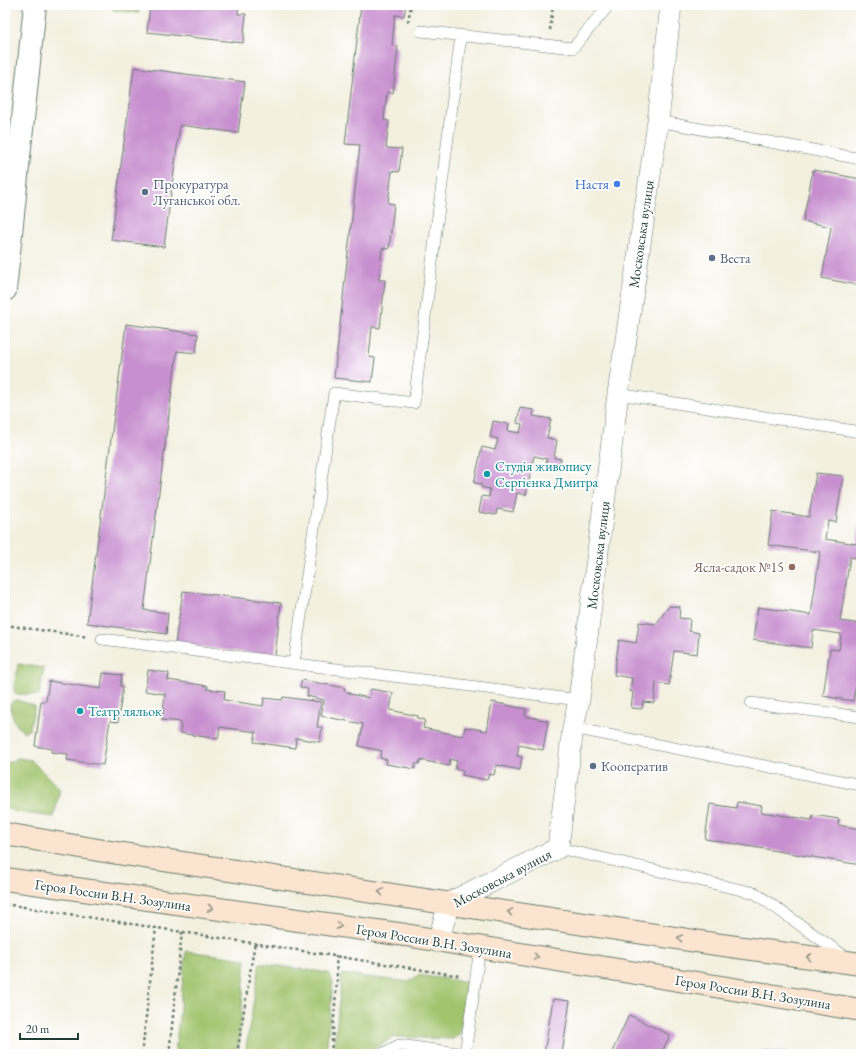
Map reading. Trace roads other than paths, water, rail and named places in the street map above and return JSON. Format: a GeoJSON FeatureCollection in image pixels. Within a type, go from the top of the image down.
{"type":"FeatureCollection","features":[{"type":"Feature","properties":{"kind":"main road"},"geometry":{"type":"LineString","coordinates":[[5,834],[104,851],[715,944],[858,963]]}},
{"type":"Feature","properties":{"kind":"main road","name":"Героя России В.Н. Зозулина"},"geometry":{"type":"LineString","coordinates":[[5,880],[405,935],[438,942],[861,1010]]}},
{"type":"Feature","properties":{"kind":"street"},"geometry":{"type":"LineString","coordinates":[[5,290],[35,5]]}},
{"type":"Feature","properties":{"kind":"street","name":"Московська вулиця"},"geometry":{"type":"LineString","coordinates":[[438,942],[449,903],[558,848],[579,700],[618,394],[658,121],[671,5]]}},
{"type":"Feature","properties":{"kind":"lane"},"geometry":{"type":"LineString","coordinates":[[421,31],[573,48],[609,5]]}},
{"type":"Feature","properties":{"kind":"lane"},"geometry":{"type":"LineString","coordinates":[[294,663],[334,393],[414,403],[461,35]]}},
{"type":"Feature","properties":{"kind":"lane"},"geometry":{"type":"LineString","coordinates":[[658,121],[861,159]]}},
{"type":"Feature","properties":{"kind":"lane"},"geometry":{"type":"LineString","coordinates":[[618,394],[861,432]]}},
{"type":"Feature","properties":{"kind":"lane"},"geometry":{"type":"LineString","coordinates":[[102,639],[579,700]]}},
{"type":"Feature","properties":{"kind":"lane"},"geometry":{"type":"LineString","coordinates":[[751,703],[861,717]]}},
{"type":"Feature","properties":{"kind":"lane"},"geometry":{"type":"LineString","coordinates":[[574,728],[861,784]]}},
{"type":"Feature","properties":{"kind":"lane"},"geometry":{"type":"LineString","coordinates":[[558,848],[755,893],[858,963]]}},
{"type":"Feature","properties":{"kind":"lane"},"geometry":{"type":"LineString","coordinates":[[382,1054],[399,1045],[465,1054],[480,948]]}},
{"type":"Feature","properties":{"kind":"place","name":"Настя"},"geometry":{"type":"Point","coordinates":[617,184]}},
{"type":"Feature","properties":{"kind":"place","name":"Прокуратура Луганської обл."},"geometry":{"type":"Point","coordinates":[145,192]}},
{"type":"Feature","properties":{"kind":"place","name":"Веста"},"geometry":{"type":"Point","coordinates":[712,258]}},
{"type":"Feature","properties":{"kind":"place","name":"Студія живопису Сергієнка Дмитра"},"geometry":{"type":"Point","coordinates":[487,474]}},
{"type":"Feature","properties":{"kind":"place","name":"Ясла-садок №15"},"geometry":{"type":"Point","coordinates":[792,567]}},
{"type":"Feature","properties":{"kind":"place","name":"Театр ляльок"},"geometry":{"type":"Point","coordinates":[80,711]}},
{"type":"Feature","properties":{"kind":"place","name":"Кооператив"},"geometry":{"type":"Point","coordinates":[593,766]}}]}
